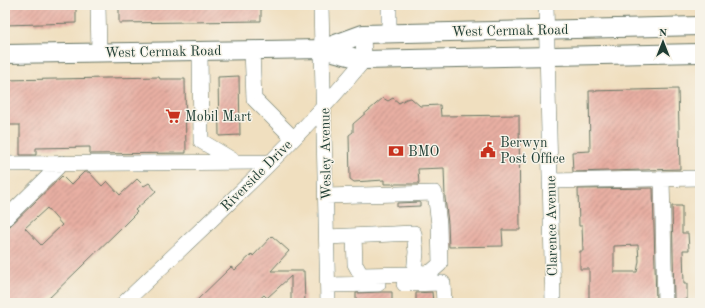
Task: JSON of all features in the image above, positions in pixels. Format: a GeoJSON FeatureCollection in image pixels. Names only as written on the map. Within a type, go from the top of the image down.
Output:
{"type":"FeatureCollection","features":[{"type":"Feature","properties":{"kind":"main road","name":"West Cermak Road"},"geometry":{"type":"LineString","coordinates":[[322,49],[363,34],[700,26]]}},
{"type":"Feature","properties":{"kind":"main road","name":"West Cermak Road"},"geometry":{"type":"LineString","coordinates":[[5,54],[322,49],[364,60],[700,53]]}},
{"type":"Feature","properties":{"kind":"street"},"geometry":{"type":"LineString","coordinates":[[98,5],[99,52]]}},
{"type":"Feature","properties":{"kind":"street","name":"Wesley Avenue"},"geometry":{"type":"LineString","coordinates":[[321,5],[328,303]]}},
{"type":"Feature","properties":{"kind":"street"},"geometry":{"type":"LineString","coordinates":[[389,5],[389,34]]}},
{"type":"Feature","properties":{"kind":"street","name":"Clarence Avenue"},"geometry":{"type":"LineString","coordinates":[[546,5],[553,303]]}},
{"type":"Feature","properties":{"kind":"street"},"geometry":{"type":"LineString","coordinates":[[363,34],[364,60]]}},
{"type":"Feature","properties":{"kind":"street"},"geometry":{"type":"LineString","coordinates":[[252,50],[254,99],[293,138]]}},
{"type":"Feature","properties":{"kind":"street"},"geometry":{"type":"LineString","coordinates":[[200,51],[201,141],[236,163]]}},
{"type":"Feature","properties":{"kind":"street","name":"Riverside Drive"},"geometry":{"type":"LineString","coordinates":[[124,303],[270,162],[324,106],[364,60]]}},
{"type":"Feature","properties":{"kind":"street"},"geometry":{"type":"LineString","coordinates":[[5,164],[270,162]]}},
{"type":"Feature","properties":{"kind":"street"},"geometry":{"type":"LineString","coordinates":[[5,219],[62,163]]}},
{"type":"Feature","properties":{"kind":"street"},"geometry":{"type":"LineString","coordinates":[[550,181],[700,178]]}},
{"type":"Feature","properties":{"kind":"street"},"geometry":{"type":"LineString","coordinates":[[662,179],[665,303]]}},
{"type":"Feature","properties":{"kind":"street"},"geometry":{"type":"LineString","coordinates":[[326,196],[435,192],[439,224],[440,264],[431,272],[414,279]]}},
{"type":"Feature","properties":{"kind":"street"},"geometry":{"type":"LineString","coordinates":[[327,237],[414,233],[416,252],[414,279]]}},
{"type":"Feature","properties":{"kind":"street"},"geometry":{"type":"LineString","coordinates":[[354,236],[355,264],[361,279]]}},
{"type":"Feature","properties":{"kind":"street"},"geometry":{"type":"LineString","coordinates":[[328,285],[361,279],[414,279],[443,283],[444,303]]}},
{"type":"Feature","properties":{"kind":"building"},"geometry":{"type":"Polygon","coordinates":[[[5,5],[76,5],[76,23],[5,25],[5,5]]]}},
{"type":"Feature","properties":{"kind":"building"},"geometry":{"type":"Polygon","coordinates":[[[119,5],[261,5],[261,21],[119,23],[119,5]]]}},
{"type":"Feature","properties":{"kind":"building"},"geometry":{"type":"Polygon","coordinates":[[[239,76],[240,135],[219,136],[218,77],[239,76]]]}},
{"type":"Feature","properties":{"kind":"building"},"geometry":{"type":"Polygon","coordinates":[[[159,77],[160,79],[185,79],[186,153],[90,154],[90,147],[36,148],[36,155],[20,155],[20,125],[5,125],[5,80],[159,77]]]}},
{"type":"Feature","properties":{"kind":"building"},"geometry":{"type":"Polygon","coordinates":[[[678,89],[680,169],[573,172],[572,152],[590,151],[589,91],[678,89]]]}},
{"type":"Feature","properties":{"kind":"building"},"geometry":{"type":"Polygon","coordinates":[[[383,98],[388,101],[393,98],[399,103],[411,98],[420,106],[440,105],[441,116],[519,115],[520,230],[502,230],[503,246],[449,247],[444,168],[418,169],[419,184],[384,184],[384,180],[354,182],[350,179],[349,135],[353,132],[353,124],[383,98]]]}},
{"type":"Feature","properties":{"kind":"building"},"geometry":{"type":"Polygon","coordinates":[[[84,172],[89,172],[102,186],[107,181],[120,195],[137,179],[144,186],[149,183],[156,191],[135,210],[137,212],[120,229],[44,303],[11,303],[5,297],[5,230],[62,176],[71,185],[84,172]],[[47,208],[25,228],[41,245],[62,225],[47,208]]]}},
{"type":"Feature","properties":{"kind":"building"},"geometry":{"type":"Polygon","coordinates":[[[653,188],[656,303],[589,303],[589,269],[580,269],[580,251],[583,251],[582,226],[579,226],[578,189],[653,188]],[[638,245],[614,246],[614,272],[637,272],[639,261],[638,245]]]}},
{"type":"Feature","properties":{"kind":"building"},"geometry":{"type":"Polygon","coordinates":[[[420,202],[420,206],[397,207],[397,203],[420,202]]]}},
{"type":"Feature","properties":{"kind":"building"},"geometry":{"type":"Polygon","coordinates":[[[672,206],[682,206],[682,233],[688,233],[689,250],[683,250],[684,284],[687,284],[687,300],[674,300],[672,206]]]}},
{"type":"Feature","properties":{"kind":"building"},"geometry":{"type":"Polygon","coordinates":[[[272,236],[289,251],[271,271],[304,271],[305,303],[291,303],[291,276],[267,298],[264,295],[255,303],[194,303],[231,267],[235,270],[252,254],[253,256],[272,236]]]}},
{"type":"Feature","properties":{"kind":"building"},"geometry":{"type":"Polygon","coordinates":[[[392,292],[392,303],[356,303],[356,293],[392,292]]]}},
{"type":"Feature","properties":{"kind":"building"},"geometry":{"type":"Polygon","coordinates":[[[432,292],[433,303],[416,303],[416,293],[432,292]]]}},
{"type":"Feature","properties":{"kind":"place","name":"Mobil Mart"},"geometry":{"type":"Point","coordinates":[173,116]}},
{"type":"Feature","properties":{"kind":"place","name":"Berwyn Post Office"},"geometry":{"type":"Point","coordinates":[488,150]}},
{"type":"Feature","properties":{"kind":"place","name":"BMO"},"geometry":{"type":"Point","coordinates":[396,151]}}]}
